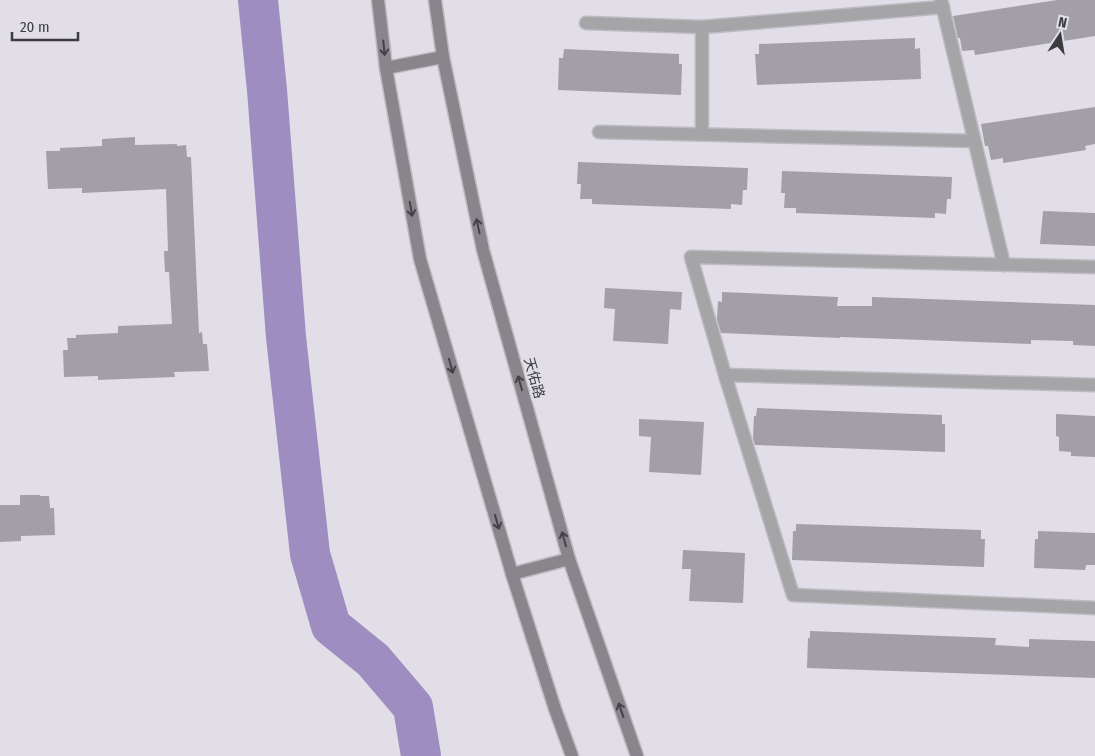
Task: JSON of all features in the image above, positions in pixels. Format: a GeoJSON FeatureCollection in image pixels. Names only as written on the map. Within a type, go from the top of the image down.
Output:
{"type":"FeatureCollection","features":[{"type":"Feature","properties":{"kind":"main road"},"geometry":{"type":"LineString","coordinates":[[378,0],[386,68],[420,259],[512,574],[572,756]]}},
{"type":"Feature","properties":{"kind":"main road","name":"天佑路"},"geometry":{"type":"LineString","coordinates":[[435,0],[442,57],[483,250],[569,559],[637,756]]}},
{"type":"Feature","properties":{"kind":"main road"},"geometry":{"type":"LineString","coordinates":[[386,68],[442,57]]}},
{"type":"Feature","properties":{"kind":"main road"},"geometry":{"type":"LineString","coordinates":[[512,574],[569,559]]}},
{"type":"Feature","properties":{"kind":"lane"},"geometry":{"type":"LineString","coordinates":[[586,23],[702,26],[942,4],[1004,265]]}},
{"type":"Feature","properties":{"kind":"lane"},"geometry":{"type":"LineString","coordinates":[[702,26],[702,134]]}},
{"type":"Feature","properties":{"kind":"lane"},"geometry":{"type":"LineString","coordinates":[[599,132],[974,142]]}},
{"type":"Feature","properties":{"kind":"lane"},"geometry":{"type":"LineString","coordinates":[[1095,267],[690,257],[724,375],[793,594],[1095,608]]}},
{"type":"Feature","properties":{"kind":"lane"},"geometry":{"type":"LineString","coordinates":[[724,375],[1095,385]]}},
{"type":"Feature","properties":{"kind":"building"},"geometry":{"type":"Polygon","coordinates":[[[1057,0],[1095,0],[1095,36],[975,55],[974,50],[962,51],[953,16],[1057,0]]]}},
{"type":"Feature","properties":{"kind":"building"},"geometry":{"type":"Polygon","coordinates":[[[915,38],[915,49],[920,48],[921,79],[757,85],[755,54],[759,54],[759,44],[915,38]]]}},
{"type":"Feature","properties":{"kind":"building"},"geometry":{"type":"Polygon","coordinates":[[[564,49],[679,54],[679,64],[682,64],[681,95],[558,90],[559,58],[563,58],[564,49]]]}},
{"type":"Feature","properties":{"kind":"building"},"geometry":{"type":"Polygon","coordinates":[[[1095,107],[1095,144],[1085,146],[1086,150],[1003,163],[1003,158],[991,160],[988,146],[985,146],[981,124],[1095,107]]]}},
{"type":"Feature","properties":{"kind":"building"},"geometry":{"type":"Polygon","coordinates":[[[135,137],[135,145],[186,145],[187,157],[191,157],[199,333],[202,332],[203,344],[207,344],[209,371],[174,372],[175,377],[98,380],[98,376],[64,377],[63,350],[68,350],[67,338],[76,338],[76,335],[118,333],[118,326],[172,324],[169,272],[165,272],[164,251],[168,251],[166,189],[82,193],[82,188],[48,189],[46,151],[60,151],[60,148],[102,146],[102,139],[135,137]]]}},
{"type":"Feature","properties":{"kind":"building"},"geometry":{"type":"Polygon","coordinates":[[[578,162],[748,168],[747,190],[743,190],[742,205],[731,204],[731,209],[592,204],[592,199],[580,199],[581,184],[577,184],[578,162]]]}},
{"type":"Feature","properties":{"kind":"building"},"geometry":{"type":"Polygon","coordinates":[[[782,171],[952,177],[951,199],[947,199],[946,214],[935,213],[935,218],[796,213],[796,208],[784,208],[785,193],[781,193],[782,171]]]}},
{"type":"Feature","properties":{"kind":"building"},"geometry":{"type":"Polygon","coordinates":[[[1043,211],[1095,213],[1095,246],[1040,244],[1043,211]]]}},
{"type":"Feature","properties":{"kind":"building"},"geometry":{"type":"Polygon","coordinates":[[[605,288],[682,292],[681,310],[670,309],[668,344],[613,341],[615,309],[604,308],[605,288]]]}},
{"type":"Feature","properties":{"kind":"building"},"geometry":{"type":"Polygon","coordinates":[[[722,292],[838,297],[837,306],[872,306],[872,297],[1095,305],[1095,346],[1073,345],[1073,341],[1031,340],[1031,344],[721,333],[717,319],[718,301],[722,302],[722,292]]]}},
{"type":"Feature","properties":{"kind":"building"},"geometry":{"type":"Polygon","coordinates":[[[757,408],[942,415],[942,424],[945,424],[945,452],[755,445],[753,438],[754,416],[756,416],[757,408]]]}},
{"type":"Feature","properties":{"kind":"building"},"geometry":{"type":"Polygon","coordinates":[[[1056,414],[1095,416],[1095,457],[1071,456],[1071,452],[1059,451],[1059,437],[1056,436],[1056,414]]]}},
{"type":"Feature","properties":{"kind":"building"},"geometry":{"type":"Polygon","coordinates":[[[639,419],[704,422],[701,475],[649,472],[651,437],[639,436],[639,419]]]}},
{"type":"Feature","properties":{"kind":"building"},"geometry":{"type":"Polygon","coordinates":[[[20,495],[49,496],[50,508],[54,508],[55,535],[21,536],[21,541],[0,542],[0,505],[20,505],[20,495]]]}},
{"type":"Feature","properties":{"kind":"building"},"geometry":{"type":"Polygon","coordinates":[[[796,524],[981,530],[981,539],[985,539],[984,567],[792,560],[793,531],[796,531],[796,524]]]}},
{"type":"Feature","properties":{"kind":"building"},"geometry":{"type":"Polygon","coordinates":[[[1038,531],[1095,533],[1095,565],[1086,565],[1085,570],[1034,568],[1035,539],[1038,539],[1038,531]]]}},
{"type":"Feature","properties":{"kind":"building"},"geometry":{"type":"Polygon","coordinates":[[[683,550],[745,553],[743,603],[689,601],[691,569],[682,569],[683,550]]]}},
{"type":"Feature","properties":{"kind":"building"},"geometry":{"type":"Polygon","coordinates":[[[810,631],[996,638],[995,645],[1029,647],[1029,639],[1095,641],[1095,678],[807,668],[810,631]]]}},
{"type":"Feature","properties":{"kind":"waterway"},"geometry":{"type":"LineString","coordinates":[[258,0],[267,90],[286,337],[310,554],[331,626],[373,660],[413,707],[421,756]]}}]}
